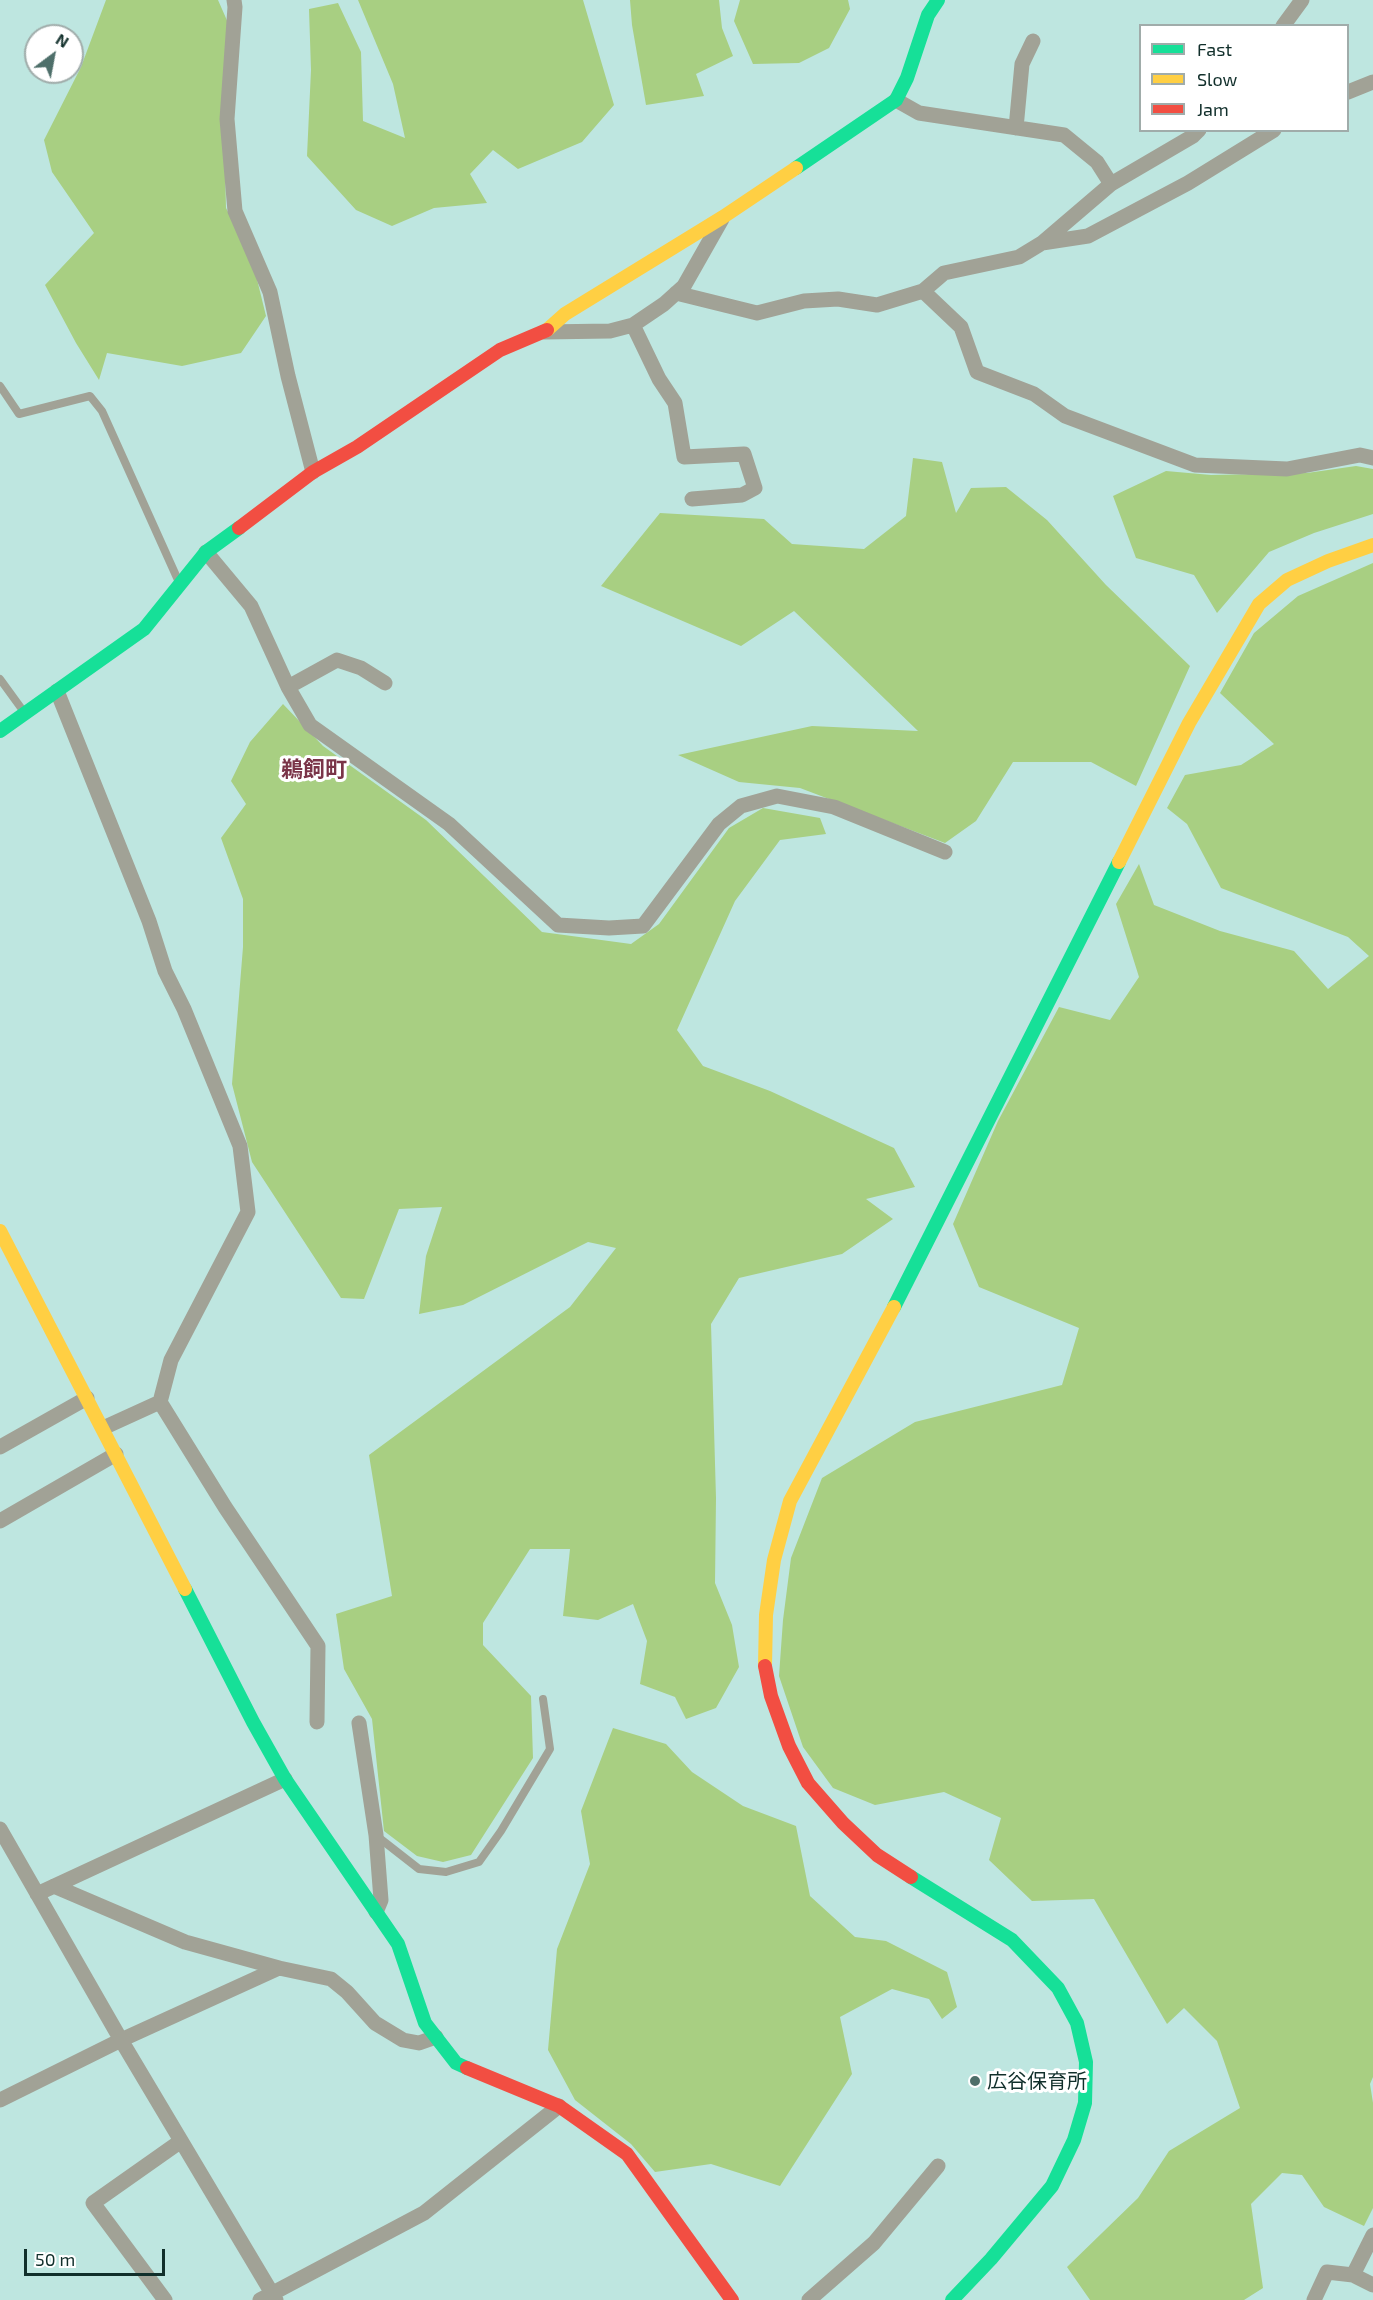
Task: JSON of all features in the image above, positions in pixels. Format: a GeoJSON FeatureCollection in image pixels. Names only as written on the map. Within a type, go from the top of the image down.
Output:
{"type":"FeatureCollection","features":[{"type":"Feature","properties":{"kind":"street"},"geometry":{"type":"LineString","coordinates":[[234,0],[226,119],[235,211],[270,292],[288,376],[313,472]]}},
{"type":"Feature","properties":{"kind":"street"},"geometry":{"type":"LineString","coordinates":[[0,730],[144,629],[206,552],[313,472],[357,447],[500,350],[544,332],[565,314],[723,217],[896,100],[907,78],[928,15],[938,0]]}},
{"type":"Feature","properties":{"kind":"street"},"geometry":{"type":"LineString","coordinates":[[1284,24],[1302,0]]}},
{"type":"Feature","properties":{"kind":"street"},"geometry":{"type":"LineString","coordinates":[[1016,128],[1022,64],[1033,41]]}},
{"type":"Feature","properties":{"kind":"street"},"geometry":{"type":"LineString","coordinates":[[1349,91],[1373,82]]}},
{"type":"Feature","properties":{"kind":"street"},"geometry":{"type":"LineString","coordinates":[[896,100],[919,113],[1064,135],[1098,162],[1111,184]]}},
{"type":"Feature","properties":{"kind":"street"},"geometry":{"type":"LineString","coordinates":[[676,293],[757,313],[804,301],[838,299],[877,305],[923,291],[944,273],[1018,256],[1042,243],[1111,184],[1197,132]]}},
{"type":"Feature","properties":{"kind":"street"},"geometry":{"type":"LineString","coordinates":[[1042,243],[1088,236],[1188,183],[1271,132]]}},
{"type":"Feature","properties":{"kind":"street"},"geometry":{"type":"LineString","coordinates":[[544,332],[610,331],[633,325],[664,304],[684,286],[723,217]]}},
{"type":"Feature","properties":{"kind":"street"},"geometry":{"type":"LineString","coordinates":[[923,291],[961,327],[978,372],[1034,394],[1065,416],[1195,465],[1287,469],[1360,455],[1373,458]]}},
{"type":"Feature","properties":{"kind":"street"},"geometry":{"type":"LineString","coordinates":[[633,325],[659,379],[675,403],[684,457],[744,454],[755,488],[742,495],[692,499]]}},
{"type":"Feature","properties":{"kind":"street"},"geometry":{"type":"LineString","coordinates":[[952,2300],[991,2259],[1052,2186],[1069,2149],[1085,2103],[1086,2062],[1080,2033],[1059,1988],[1012,1940],[877,1855],[843,1823],[808,1783],[789,1746],[771,1696],[765,1666],[766,1615],[774,1560],[790,1501],[882,1334],[1189,723],[1259,604],[1287,580],[1328,561],[1373,545]]}},
{"type":"Feature","properties":{"kind":"street"},"geometry":{"type":"LineString","coordinates":[[206,552],[250,606],[288,687],[310,725],[450,824],[558,925],[609,928],[643,926],[719,824],[741,806],[777,796],[834,807],[945,852]]}},
{"type":"Feature","properties":{"kind":"street"},"geometry":{"type":"LineString","coordinates":[[288,687],[337,660],[361,668],[386,683]]}},
{"type":"Feature","properties":{"kind":"street"},"geometry":{"type":"LineString","coordinates":[[57,691],[149,921],[165,971],[240,1146],[248,1212],[171,1360],[160,1402],[225,1507],[318,1646],[317,1722]]}},
{"type":"Feature","properties":{"kind":"street"},"geometry":{"type":"LineString","coordinates":[[0,1231],[248,1712],[285,1779],[398,1944],[425,2023],[456,2063],[559,2106],[627,2154],[732,2300]]}},
{"type":"Feature","properties":{"kind":"street"},"geometry":{"type":"LineString","coordinates":[[0,1447],[87,1398]]}},
{"type":"Feature","properties":{"kind":"street"},"geometry":{"type":"LineString","coordinates":[[102,1428],[160,1402]]}},
{"type":"Feature","properties":{"kind":"street"},"geometry":{"type":"LineString","coordinates":[[0,1521],[116,1454]]}},
{"type":"Feature","properties":{"kind":"street"},"geometry":{"type":"LineString","coordinates":[[359,1723],[376,1835],[381,1900],[376,1912]]}},
{"type":"Feature","properties":{"kind":"street"},"geometry":{"type":"LineString","coordinates":[[37,1894],[285,1779]]}},
{"type":"Feature","properties":{"kind":"street"},"geometry":{"type":"LineString","coordinates":[[0,1829],[182,2141],[270,2298],[424,2213],[559,2106]]}},
{"type":"Feature","properties":{"kind":"street"},"geometry":{"type":"LineString","coordinates":[[54,1886],[185,1942],[279,1968],[331,1979],[347,1992],[375,2023],[403,2040],[419,2043],[436,2037]]}},
{"type":"Feature","properties":{"kind":"street"},"geometry":{"type":"LineString","coordinates":[[0,2100],[121,2040],[279,1968]]}},
{"type":"Feature","properties":{"kind":"street"},"geometry":{"type":"LineString","coordinates":[[165,2300],[93,2203],[182,2141]]}},
{"type":"Feature","properties":{"kind":"street"},"geometry":{"type":"LineString","coordinates":[[809,2300],[874,2243],[938,2166]]}},
{"type":"Feature","properties":{"kind":"street"},"geometry":{"type":"LineString","coordinates":[[1353,2275],[1373,2235]]}},
{"type":"Feature","properties":{"kind":"street"},"geometry":{"type":"LineString","coordinates":[[1314,2300],[1327,2272],[1353,2275],[1373,2285]]}},
{"type":"Feature","properties":{"kind":"lane"},"geometry":{"type":"LineString","coordinates":[[0,386],[19,414],[90,396],[102,411],[180,584]]}},
{"type":"Feature","properties":{"kind":"lane"},"geometry":{"type":"LineString","coordinates":[[0,679],[25,713]]}},
{"type":"Feature","properties":{"kind":"lane"},"geometry":{"type":"LineString","coordinates":[[376,1835],[419,1869],[446,1872],[479,1862],[501,1832],[550,1749],[543,1699]]}},
{"type":"Feature","properties":{"kind":"green space"},"geometry":{"type":"Polygon","coordinates":[[[106,0],[218,0],[229,25],[226,208],[252,259],[266,316],[241,353],[182,366],[107,353],[99,380],[45,285],[94,233],[52,172],[44,140],[72,84],[84,84],[84,59],[106,0]]]}},
{"type":"Feature","properties":{"kind":"green space"},"geometry":{"type":"Polygon","coordinates":[[[358,0],[583,0],[614,105],[582,142],[518,169],[493,150],[470,174],[487,203],[434,208],[392,226],[356,210],[307,156],[311,70],[309,9],[338,3],[361,52],[363,121],[405,138],[393,84],[358,0]]]}},
{"type":"Feature","properties":{"kind":"green space"},"geometry":{"type":"Polygon","coordinates":[[[630,0],[719,0],[722,28],[733,56],[696,74],[704,96],[646,105],[630,0]]]}},
{"type":"Feature","properties":{"kind":"green space"},"geometry":{"type":"Polygon","coordinates":[[[740,0],[848,0],[850,9],[829,48],[799,63],[753,64],[734,21],[740,0]]]}},
{"type":"Feature","properties":{"kind":"green space"},"geometry":{"type":"Polygon","coordinates":[[[913,458],[942,462],[956,513],[971,488],[1006,487],[1047,520],[1106,585],[1190,666],[1136,786],[1091,762],[1013,762],[976,821],[945,843],[800,788],[739,782],[678,755],[812,726],[918,731],[794,611],[741,646],[601,586],[660,513],[764,519],[792,544],[864,549],[906,516],[913,458]]]}},
{"type":"Feature","properties":{"kind":"green space"},"geometry":{"type":"Polygon","coordinates":[[[1356,466],[1373,469],[1373,514],[1314,533],[1269,552],[1217,613],[1194,575],[1136,558],[1113,496],[1166,471],[1211,475],[1307,473],[1356,466]]]}},
{"type":"Feature","properties":{"kind":"green space"},"geometry":{"type":"Polygon","coordinates":[[[1373,563],[1373,2077],[1370,2084],[1373,2103],[1373,2208],[1364,2226],[1324,2207],[1302,2175],[1282,2173],[1251,2204],[1263,2288],[1244,2300],[1090,2300],[1067,2267],[1138,2198],[1169,2151],[1240,2108],[1217,2041],[1184,2008],[1167,2024],[1094,1899],[1032,1901],[989,1860],[1001,1818],[944,1792],[875,1805],[833,1788],[803,1747],[779,1676],[791,1558],[822,1478],[915,1422],[1062,1385],[1079,1328],[979,1287],[953,1224],[998,1121],[1059,1007],[1110,1020],[1139,977],[1116,904],[1139,864],[1154,905],[1220,931],[1294,951],[1328,989],[1369,956],[1348,937],[1221,888],[1187,824],[1167,808],[1185,775],[1241,765],[1274,744],[1220,693],[1254,633],[1298,596],[1373,563]]]}},
{"type":"Feature","properties":{"kind":"green space"},"geometry":{"type":"Polygon","coordinates":[[[283,704],[323,746],[426,820],[542,932],[631,944],[659,924],[729,828],[763,808],[820,818],[826,834],[780,840],[735,901],[677,1030],[703,1066],[770,1091],[894,1148],[915,1187],[866,1199],[893,1219],[842,1254],[739,1278],[711,1324],[716,1498],[715,1583],[732,1625],[739,1667],[716,1708],[686,1719],[675,1697],[640,1684],[647,1641],[633,1604],[598,1620],[563,1616],[570,1549],[530,1549],[483,1623],[483,1645],[531,1696],[533,1758],[471,1855],[443,1862],[417,1856],[384,1831],[372,1719],[344,1669],[336,1614],[392,1596],[369,1455],[570,1307],[616,1248],[588,1242],[463,1305],[419,1314],[426,1256],[442,1207],[399,1209],[364,1299],[341,1298],[252,1162],[232,1084],[243,947],[243,899],[221,838],[246,804],[231,781],[250,742],[283,704]]]}},
{"type":"Feature","properties":{"kind":"green space"},"geometry":{"type":"Polygon","coordinates":[[[613,1728],[666,1744],[692,1772],[743,1806],[796,1826],[810,1896],[855,1937],[886,1941],[947,1972],[957,2007],[942,2019],[929,1999],[892,1989],[840,2017],[852,2074],[780,2186],[711,2164],[655,2172],[631,2144],[575,2100],[548,2050],[557,1949],[590,1864],[581,1811],[613,1728]]]}},
{"type":"Feature","properties":{"kind":"traffic: fast"},"geometry":{"type":"LineString","coordinates":[[796,168],[896,100],[907,78],[928,15],[938,0]]}},
{"type":"Feature","properties":{"kind":"traffic: fast"},"geometry":{"type":"LineString","coordinates":[[0,731],[144,629],[206,552],[239,528]]}},
{"type":"Feature","properties":{"kind":"traffic: fast"},"geometry":{"type":"LineString","coordinates":[[894,1307],[1119,862]]}},
{"type":"Feature","properties":{"kind":"traffic: fast"},"geometry":{"type":"LineString","coordinates":[[185,1589],[285,1779],[398,1944],[425,2023],[456,2063],[467,2068]]}},
{"type":"Feature","properties":{"kind":"traffic: fast"},"geometry":{"type":"LineString","coordinates":[[911,1877],[1012,1940],[1058,1988],[1077,2023],[1086,2062],[1085,2103],[1074,2140],[1052,2186],[991,2259],[952,2300]]}},
{"type":"Feature","properties":{"kind":"traffic: slow"},"geometry":{"type":"LineString","coordinates":[[547,330],[565,314],[723,217],[796,168]]}},
{"type":"Feature","properties":{"kind":"traffic: slow"},"geometry":{"type":"LineString","coordinates":[[1119,862],[1189,723],[1259,604],[1287,580],[1328,561],[1373,545]]}},
{"type":"Feature","properties":{"kind":"traffic: slow"},"geometry":{"type":"LineString","coordinates":[[0,1231],[185,1589]]}},
{"type":"Feature","properties":{"kind":"traffic: slow"},"geometry":{"type":"LineString","coordinates":[[765,1666],[766,1615],[774,1560],[790,1501],[894,1307]]}},
{"type":"Feature","properties":{"kind":"traffic: jam"},"geometry":{"type":"LineString","coordinates":[[239,528],[313,472],[357,447],[500,350],[547,330]]}},
{"type":"Feature","properties":{"kind":"traffic: jam"},"geometry":{"type":"LineString","coordinates":[[765,1666],[771,1696],[789,1746],[808,1783],[843,1823],[877,1855],[911,1877]]}},
{"type":"Feature","properties":{"kind":"traffic: jam"},"geometry":{"type":"LineString","coordinates":[[467,2068],[559,2106],[627,2154],[732,2300]]}},
{"type":"Feature","properties":{"kind":"place","name":"広谷保育所"},"geometry":{"type":"Point","coordinates":[975,2081]}},
{"type":"Feature","properties":{"kind":"district","name":"鵜飼町"},"geometry":{"type":"Point","coordinates":[314,770]}}]}
